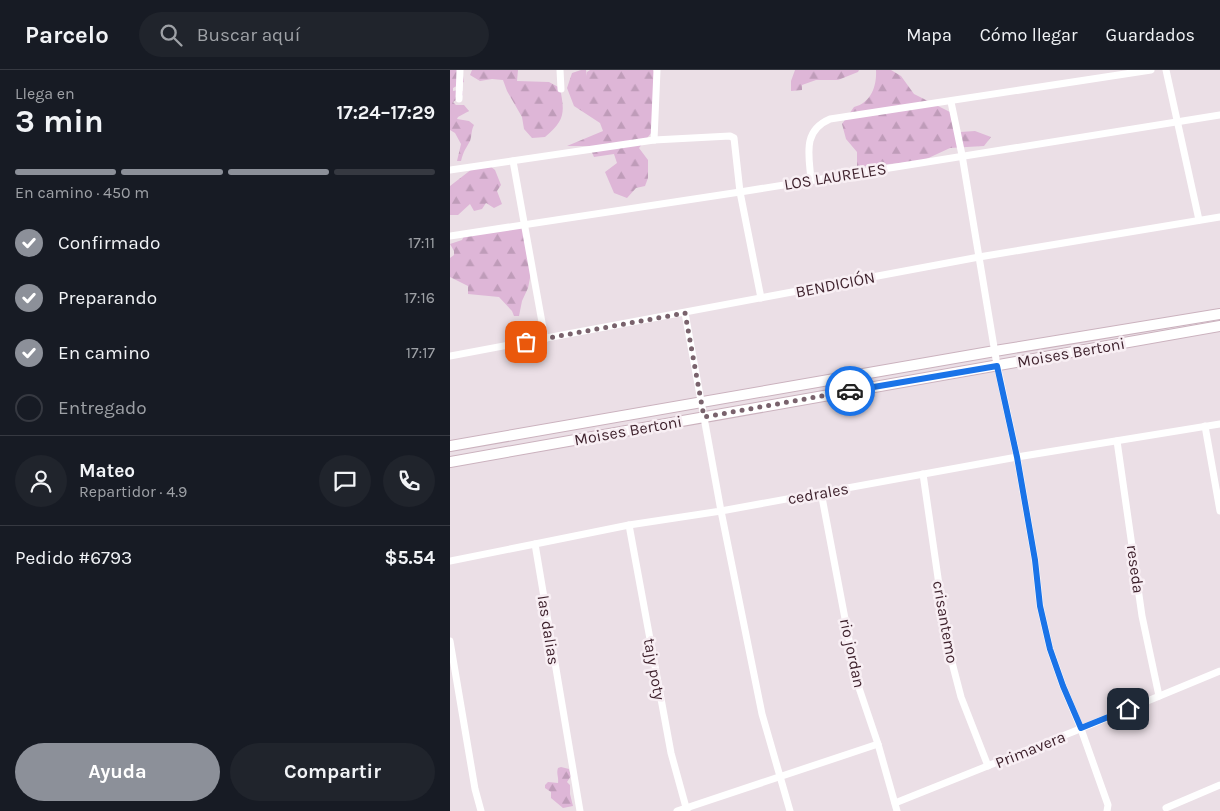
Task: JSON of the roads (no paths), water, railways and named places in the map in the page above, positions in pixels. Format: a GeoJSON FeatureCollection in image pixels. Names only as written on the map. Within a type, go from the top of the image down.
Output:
{"type":"FeatureCollection","features":[{"type":"Feature","properties":{"kind":"street"},"geometry":{"type":"LineString","coordinates":[[459,100],[460,70]]}},
{"type":"Feature","properties":{"kind":"street"},"geometry":{"type":"LineString","coordinates":[[560,70],[561,89]]}},
{"type":"Feature","properties":{"kind":"street"},"geometry":{"type":"LineString","coordinates":[[654,140],[657,70]]}},
{"type":"Feature","properties":{"kind":"street"},"geometry":{"type":"LineString","coordinates":[[811,180],[810,136],[820,124],[830,119],[1151,70]]}},
{"type":"Feature","properties":{"kind":"street"},"geometry":{"type":"LineString","coordinates":[[1166,70],[1199,220]]}},
{"type":"Feature","properties":{"kind":"street"},"geometry":{"type":"LineString","coordinates":[[951,102],[962,155],[997,366],[1017,457],[1035,560],[1040,606],[1050,649],[1081,728],[1108,805],[1107,811]]}},
{"type":"Feature","properties":{"kind":"street","name":"LOS LAURELES"},"geometry":{"type":"LineString","coordinates":[[450,236],[740,192],[1220,114]]}},
{"type":"Feature","properties":{"kind":"street"},"geometry":{"type":"LineString","coordinates":[[450,170],[654,140],[730,136],[734,138],[740,192],[761,298]]}},
{"type":"Feature","properties":{"kind":"street"},"geometry":{"type":"LineString","coordinates":[[513,162],[545,339]]}},
{"type":"Feature","properties":{"kind":"street","name":"BENDICIÓN"},"geometry":{"type":"LineString","coordinates":[[450,356],[979,257],[1220,217]]}},
{"type":"Feature","properties":{"kind":"street"},"geometry":{"type":"LineString","coordinates":[[685,313],[721,511],[762,714],[790,811]]}},
{"type":"Feature","properties":{"kind":"street","name":"Moises Bertoni"},"geometry":{"type":"LineString","coordinates":[[450,446],[995,351],[1220,314]]}},
{"type":"Feature","properties":{"kind":"street","name":"Moises Bertoni"},"geometry":{"type":"LineString","coordinates":[[450,462],[1220,326]]}},
{"type":"Feature","properties":{"kind":"street","name":"cedrales"},"geometry":{"type":"LineString","coordinates":[[629,525],[721,511],[1017,457],[1220,424]]}},
{"type":"Feature","properties":{"kind":"street"},"geometry":{"type":"LineString","coordinates":[[1205,426],[1220,511]]}},
{"type":"Feature","properties":{"kind":"street","name":"reseda"},"geometry":{"type":"LineString","coordinates":[[1117,441],[1142,616],[1159,696]]}},
{"type":"Feature","properties":{"kind":"street","name":"crisantemo"},"geometry":{"type":"LineString","coordinates":[[923,474],[948,647],[961,697],[988,766]]}},
{"type":"Feature","properties":{"kind":"street","name":"rio jordan"},"geometry":{"type":"LineString","coordinates":[[822,492],[857,682],[878,744],[897,811]]}},
{"type":"Feature","properties":{"kind":"street"},"geometry":{"type":"LineString","coordinates":[[450,561],[629,525]]}},
{"type":"Feature","properties":{"kind":"street","name":"tajy poty"},"geometry":{"type":"LineString","coordinates":[[629,525],[671,754],[687,810]]}},
{"type":"Feature","properties":{"kind":"street","name":"las dalias"},"geometry":{"type":"LineString","coordinates":[[535,544],[580,811]]}},
{"type":"Feature","properties":{"kind":"street"},"geometry":{"type":"LineString","coordinates":[[450,641],[481,811]]}},
{"type":"Feature","properties":{"kind":"street","name":"Primavera"},"geometry":{"type":"LineString","coordinates":[[894,803],[1220,671]]}},
{"type":"Feature","properties":{"kind":"street"},"geometry":{"type":"LineString","coordinates":[[677,811],[687,810],[878,744]]}},
{"type":"Feature","properties":{"kind":"street"},"geometry":{"type":"LineString","coordinates":[[1166,808],[1220,785]]}}]}
